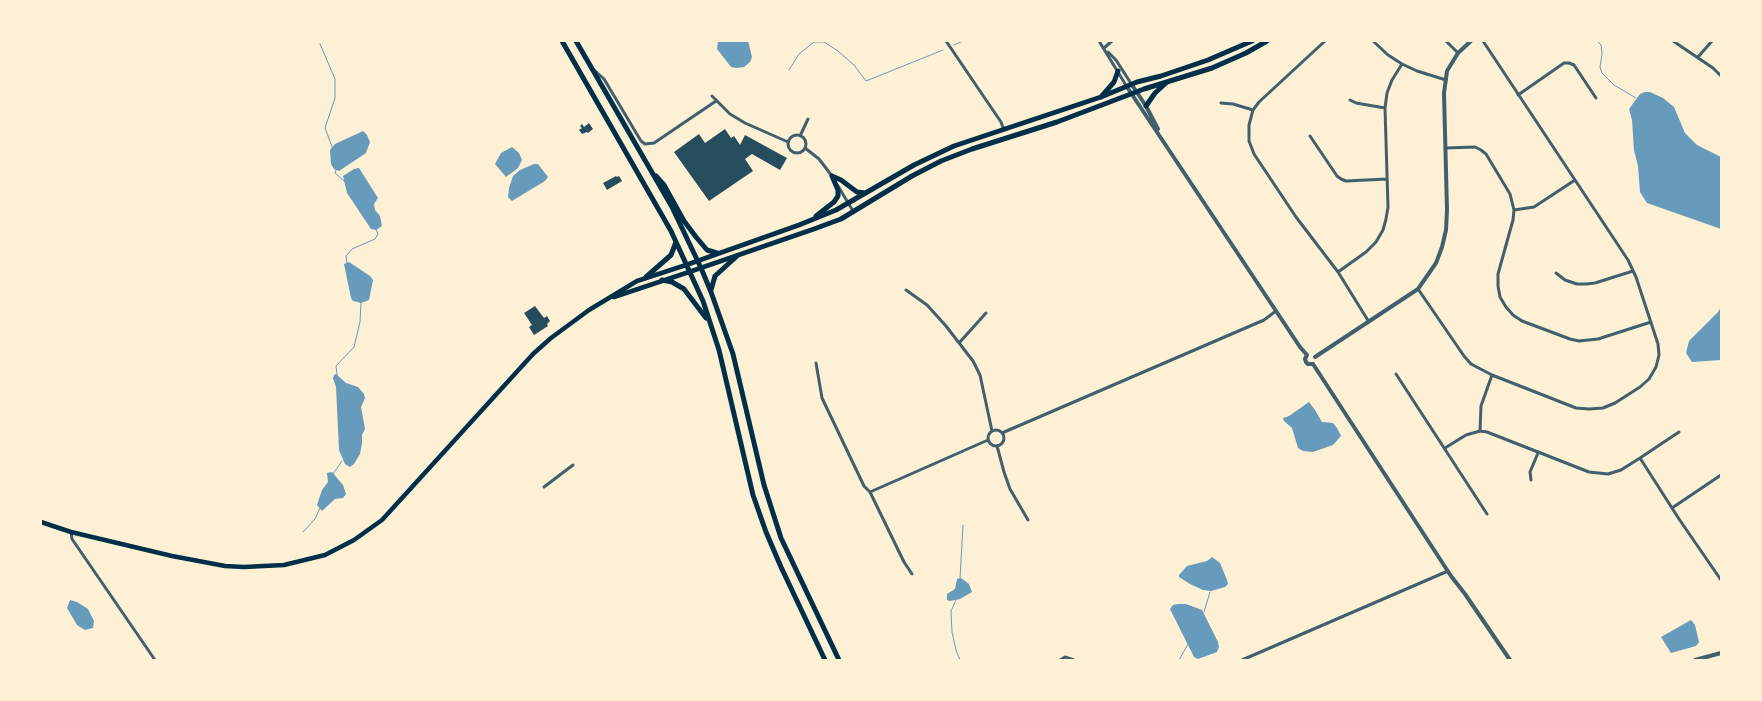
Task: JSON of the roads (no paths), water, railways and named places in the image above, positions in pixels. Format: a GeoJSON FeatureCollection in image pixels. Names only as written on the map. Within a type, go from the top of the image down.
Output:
{"type":"FeatureCollection","features":[{"type":"Feature","properties":{"kind":"main road"},"geometry":{"type":"LineString","coordinates":[[562,41],[676,242],[703,301],[721,357],[746,467],[759,511],[781,568],[825,660]]}},
{"type":"Feature","properties":{"kind":"main road"},"geometry":{"type":"LineString","coordinates":[[576,41],[653,174],[701,268],[733,354],[770,508],[781,538],[838,660]]}},
{"type":"Feature","properties":{"kind":"main road"},"geometry":{"type":"LineString","coordinates":[[646,277],[698,261],[812,220],[849,203],[954,146],[1215,57],[1252,41]]}},
{"type":"Feature","properties":{"kind":"main road"},"geometry":{"type":"LineString","coordinates":[[606,300],[814,229],[841,218],[941,161],[1057,122],[1168,81],[1219,65],[1267,41]]}},
{"type":"Feature","properties":{"kind":"main road"},"geometry":{"type":"LineString","coordinates":[[1101,97],[1115,80],[1118,71]]}},
{"type":"Feature","properties":{"kind":"main road"},"geometry":{"type":"LineString","coordinates":[[1146,106],[1155,93],[1168,81]]}},
{"type":"Feature","properties":{"kind":"main road"},"geometry":{"type":"LineString","coordinates":[[614,132],[625,126]]}},
{"type":"Feature","properties":{"kind":"main road"},"geometry":{"type":"LineString","coordinates":[[653,174],[664,185],[696,237],[708,250],[717,253]]}},
{"type":"Feature","properties":{"kind":"main road"},"geometry":{"type":"LineString","coordinates":[[832,176],[857,192],[866,194]]}},
{"type":"Feature","properties":{"kind":"main road"},"geometry":{"type":"LineString","coordinates":[[812,220],[834,202],[838,196],[838,190],[832,176]]}},
{"type":"Feature","properties":{"kind":"main road"},"geometry":{"type":"LineString","coordinates":[[41,522],[71,532],[198,562],[225,566],[264,567],[284,565],[325,555],[354,540],[382,520],[538,349],[606,300],[646,277],[671,255],[676,242]]}},
{"type":"Feature","properties":{"kind":"main road"},"geometry":{"type":"LineString","coordinates":[[711,292],[715,276],[737,256]]}},
{"type":"Feature","properties":{"kind":"main road"},"geometry":{"type":"LineString","coordinates":[[662,280],[672,282],[684,288],[710,322]]}},
{"type":"Feature","properties":{"kind":"main road"},"geometry":{"type":"LineString","coordinates":[[759,511],[770,508]]}},
{"type":"Feature","properties":{"kind":"street"},"geometry":{"type":"LineString","coordinates":[[946,41],[1001,122],[1004,130]]}},
{"type":"Feature","properties":{"kind":"street"},"geometry":{"type":"LineString","coordinates":[[1099,41],[1135,93],[1162,138],[1276,311],[1307,355],[1315,357]]}},
{"type":"Feature","properties":{"kind":"street"},"geometry":{"type":"LineString","coordinates":[[1104,48],[1112,41]]}},
{"type":"Feature","properties":{"kind":"street"},"geometry":{"type":"LineString","coordinates":[[1325,41],[1259,102],[1253,110],[1249,141],[1254,154],[1296,217],[1338,272],[1370,322]]}},
{"type":"Feature","properties":{"kind":"street"},"geometry":{"type":"LineString","coordinates":[[1374,41],[1388,55],[1402,64],[1446,80]]}},
{"type":"Feature","properties":{"kind":"street"},"geometry":{"type":"LineString","coordinates":[[1446,41],[1458,53]]}},
{"type":"Feature","properties":{"kind":"street"},"geometry":{"type":"LineString","coordinates":[[1471,41],[1458,53],[1447,72],[1444,93],[1448,210],[1446,230],[1436,262],[1418,288],[1370,322],[1315,357],[1313,364],[1448,570],[1510,660]]}},
{"type":"Feature","properties":{"kind":"street"},"geometry":{"type":"LineString","coordinates":[[1418,288],[1471,364],[1492,376],[1576,408],[1589,410],[1603,408],[1615,403],[1640,387],[1649,379],[1656,367],[1659,355],[1658,344],[1628,260],[1483,41]]}},
{"type":"Feature","properties":{"kind":"street"},"geometry":{"type":"LineString","coordinates":[[1673,41],[1698,57],[1721,76]]}},
{"type":"Feature","properties":{"kind":"street"},"geometry":{"type":"LineString","coordinates":[[1698,57],[1712,41]]}},
{"type":"Feature","properties":{"kind":"street"},"geometry":{"type":"LineString","coordinates":[[1104,48],[1116,60],[1130,86]]}},
{"type":"Feature","properties":{"kind":"street"},"geometry":{"type":"LineString","coordinates":[[1518,95],[1564,63],[1570,63],[1574,65],[1596,98]]}},
{"type":"Feature","properties":{"kind":"street"},"geometry":{"type":"LineString","coordinates":[[1338,272],[1366,252],[1376,242],[1383,230],[1388,206],[1385,108],[1387,93],[1392,80],[1402,64]]}},
{"type":"Feature","properties":{"kind":"street"},"geometry":{"type":"LineString","coordinates":[[590,66],[604,79],[641,141],[645,144],[654,143],[716,102]]}},
{"type":"Feature","properties":{"kind":"street"},"geometry":{"type":"LineString","coordinates":[[1135,93],[1146,106],[1162,138]]}},
{"type":"Feature","properties":{"kind":"street"},"geometry":{"type":"LineString","coordinates":[[712,96],[730,114],[745,123],[788,142]]}},
{"type":"Feature","properties":{"kind":"street"},"geometry":{"type":"LineString","coordinates":[[1350,100],[1356,104],[1385,108]]}},
{"type":"Feature","properties":{"kind":"street"},"geometry":{"type":"LineString","coordinates":[[1221,103],[1233,104],[1253,110]]}},
{"type":"Feature","properties":{"kind":"street"},"geometry":{"type":"LineString","coordinates":[[800,136],[808,118]]}},
{"type":"Feature","properties":{"kind":"street"},"geometry":{"type":"LineString","coordinates":[[800,136],[804,139],[805,148],[819,159],[832,176],[853,211]]}},
{"type":"Feature","properties":{"kind":"street"},"geometry":{"type":"LineString","coordinates":[[800,136],[791,137],[788,142],[790,150],[795,153],[801,152],[805,148]]}},
{"type":"Feature","properties":{"kind":"street"},"geometry":{"type":"LineString","coordinates":[[1310,136],[1341,179],[1346,181],[1387,179]]}},
{"type":"Feature","properties":{"kind":"street"},"geometry":{"type":"LineString","coordinates":[[1446,148],[1475,147],[1486,154],[1510,194],[1514,210],[1513,220],[1498,274],[1498,286],[1500,297],[1514,315],[1522,321],[1579,341],[1598,340],[1651,322]]}},
{"type":"Feature","properties":{"kind":"street"},"geometry":{"type":"LineString","coordinates":[[1514,210],[1534,207],[1575,180]]}},
{"type":"Feature","properties":{"kind":"street"},"geometry":{"type":"LineString","coordinates":[[1556,273],[1565,280],[1577,284],[1586,284],[1595,283],[1633,270]]}},
{"type":"Feature","properties":{"kind":"street"},"geometry":{"type":"LineString","coordinates":[[906,290],[927,305],[973,361],[980,375],[992,431]]}},
{"type":"Feature","properties":{"kind":"street"},"geometry":{"type":"LineString","coordinates":[[1002,433],[1264,320],[1276,311]]}},
{"type":"Feature","properties":{"kind":"street"},"geometry":{"type":"LineString","coordinates":[[959,343],[986,313]]}},
{"type":"Feature","properties":{"kind":"street"},"geometry":{"type":"LineString","coordinates":[[1307,355],[1306,362],[1313,364]]}},
{"type":"Feature","properties":{"kind":"street"},"geometry":{"type":"LineString","coordinates":[[816,363],[822,398],[864,486],[870,492],[904,562],[912,574]]}},
{"type":"Feature","properties":{"kind":"street"},"geometry":{"type":"LineString","coordinates":[[1396,374],[1487,514]]}},
{"type":"Feature","properties":{"kind":"street"},"geometry":{"type":"LineString","coordinates":[[1480,431],[1481,406],[1492,376]]}},
{"type":"Feature","properties":{"kind":"street"},"geometry":{"type":"LineString","coordinates":[[988,440],[988,436],[992,431],[998,430],[1002,433]]}},
{"type":"Feature","properties":{"kind":"street"},"geometry":{"type":"LineString","coordinates":[[1445,448],[1466,435],[1480,431],[1487,432],[1589,472],[1608,474],[1621,470],[1679,432]]}},
{"type":"Feature","properties":{"kind":"street"},"geometry":{"type":"LineString","coordinates":[[997,446],[1003,442],[1002,433]]}},
{"type":"Feature","properties":{"kind":"street"},"geometry":{"type":"LineString","coordinates":[[988,440],[997,446]]}},
{"type":"Feature","properties":{"kind":"street"},"geometry":{"type":"LineString","coordinates":[[870,492],[988,440]]}},
{"type":"Feature","properties":{"kind":"street"},"geometry":{"type":"LineString","coordinates":[[997,446],[1010,489],[1028,520]]}},
{"type":"Feature","properties":{"kind":"street"},"geometry":{"type":"LineString","coordinates":[[1531,480],[1530,472],[1538,453]]}},
{"type":"Feature","properties":{"kind":"street"},"geometry":{"type":"LineString","coordinates":[[1640,458],[1721,580]]}},
{"type":"Feature","properties":{"kind":"street"},"geometry":{"type":"LineString","coordinates":[[544,487],[573,466]]}},
{"type":"Feature","properties":{"kind":"street"},"geometry":{"type":"LineString","coordinates":[[1672,508],[1721,475]]}},
{"type":"Feature","properties":{"kind":"street"},"geometry":{"type":"LineString","coordinates":[[71,532],[72,539],[155,660]]}},
{"type":"Feature","properties":{"kind":"street"},"geometry":{"type":"LineString","coordinates":[[1242,660],[1448,570]]}},
{"type":"Feature","properties":{"kind":"street"},"geometry":{"type":"LineString","coordinates":[[1695,660],[1721,654]]}},
{"type":"Feature","properties":{"kind":"street"},"geometry":{"type":"LineString","coordinates":[[1060,660],[1065,658],[1074,660]]}},
{"type":"Feature","properties":{"kind":"water"},"geometry":{"type":"Polygon","coordinates":[[[718,41],[748,41],[752,57],[750,62],[744,67],[731,67],[717,49],[718,41]]]}},
{"type":"Feature","properties":{"kind":"water"},"geometry":{"type":"Polygon","coordinates":[[[1650,92],[1663,98],[1674,107],[1685,133],[1697,145],[1721,157],[1721,229],[1647,203],[1640,192],[1632,120],[1629,109],[1640,94],[1650,92]]]}},
{"type":"Feature","properties":{"kind":"water"},"geometry":{"type":"Polygon","coordinates":[[[363,131],[370,142],[366,153],[339,171],[334,169],[331,164],[330,150],[335,144],[363,131]]]}},
{"type":"Feature","properties":{"kind":"water"},"geometry":{"type":"Polygon","coordinates":[[[512,147],[519,153],[522,160],[518,168],[506,177],[495,164],[501,153],[512,147]]]}},
{"type":"Feature","properties":{"kind":"water"},"geometry":{"type":"Polygon","coordinates":[[[538,164],[548,177],[545,181],[512,201],[508,197],[513,176],[520,170],[538,164]]]}},
{"type":"Feature","properties":{"kind":"water"},"geometry":{"type":"Polygon","coordinates":[[[359,168],[378,198],[374,204],[375,210],[380,216],[382,226],[376,230],[371,229],[347,193],[343,176],[359,168]]]}},
{"type":"Feature","properties":{"kind":"water"},"geometry":{"type":"Polygon","coordinates":[[[349,262],[373,280],[369,300],[361,303],[353,301],[351,298],[344,264],[349,262]]]}},
{"type":"Feature","properties":{"kind":"water"},"geometry":{"type":"Polygon","coordinates":[[[1721,307],[1721,360],[1692,362],[1686,353],[1689,341],[1721,307]]]}},
{"type":"Feature","properties":{"kind":"water"},"geometry":{"type":"Polygon","coordinates":[[[336,374],[346,383],[358,387],[365,398],[361,407],[365,429],[362,435],[360,454],[350,467],[345,464],[339,450],[336,387],[333,378],[336,374]]]}},
{"type":"Feature","properties":{"kind":"water"},"geometry":{"type":"Polygon","coordinates":[[[1309,402],[1322,422],[1333,423],[1341,436],[1333,445],[1313,452],[1303,451],[1298,448],[1292,428],[1283,418],[1309,402]]]}},
{"type":"Feature","properties":{"kind":"water"},"geometry":{"type":"Polygon","coordinates":[[[332,472],[343,485],[346,494],[343,498],[335,499],[322,511],[317,505],[322,490],[328,482],[327,473],[332,472]]]}},
{"type":"Feature","properties":{"kind":"water"},"geometry":{"type":"Polygon","coordinates":[[[1212,557],[1220,563],[1228,584],[1225,587],[1211,591],[1203,590],[1179,577],[1187,566],[1207,561],[1212,557]]]}},
{"type":"Feature","properties":{"kind":"water"},"geometry":{"type":"Polygon","coordinates":[[[961,578],[969,584],[972,592],[960,599],[947,600],[947,594],[955,589],[957,579],[961,578]]]}},
{"type":"Feature","properties":{"kind":"water"},"geometry":{"type":"Polygon","coordinates":[[[70,600],[88,609],[94,621],[93,628],[85,630],[77,625],[67,608],[70,600]]]}},
{"type":"Feature","properties":{"kind":"water"},"geometry":{"type":"Polygon","coordinates":[[[1186,604],[1202,610],[1218,642],[1217,652],[1198,659],[1194,657],[1170,609],[1173,605],[1186,604]]]}},
{"type":"Feature","properties":{"kind":"water"},"geometry":{"type":"Polygon","coordinates":[[[1691,620],[1695,625],[1699,642],[1696,646],[1671,653],[1661,637],[1691,620]]]}},
{"type":"Feature","properties":{"kind":"waterway"},"geometry":{"type":"LineString","coordinates":[[954,45],[963,41]]}},
{"type":"Feature","properties":{"kind":"waterway"},"geometry":{"type":"LineString","coordinates":[[1597,41],[1601,45],[1600,67],[1602,73],[1614,85],[1636,98]]}},
{"type":"Feature","properties":{"kind":"waterway"},"geometry":{"type":"LineString","coordinates":[[789,70],[799,54],[814,42],[824,42],[838,51],[854,65],[866,81],[943,50]]}},
{"type":"Feature","properties":{"kind":"waterway"},"geometry":{"type":"LineString","coordinates":[[320,44],[335,79],[335,98],[325,128],[333,149]]}},
{"type":"Feature","properties":{"kind":"waterway"},"geometry":{"type":"LineString","coordinates":[[336,170],[335,173],[345,182]]}},
{"type":"Feature","properties":{"kind":"waterway"},"geometry":{"type":"LineString","coordinates":[[347,263],[346,256],[352,249],[375,239],[378,234],[376,229]]}},
{"type":"Feature","properties":{"kind":"waterway"},"geometry":{"type":"LineString","coordinates":[[337,375],[336,366],[354,347],[360,322],[361,302]]}},
{"type":"Feature","properties":{"kind":"waterway"},"geometry":{"type":"LineString","coordinates":[[333,474],[342,461]]}},
{"type":"Feature","properties":{"kind":"waterway"},"geometry":{"type":"LineString","coordinates":[[303,532],[315,519],[320,508]]}},
{"type":"Feature","properties":{"kind":"waterway"},"geometry":{"type":"LineString","coordinates":[[960,579],[963,525]]}},
{"type":"Feature","properties":{"kind":"waterway"},"geometry":{"type":"LineString","coordinates":[[1204,612],[1210,592]]}},
{"type":"Feature","properties":{"kind":"waterway"},"geometry":{"type":"LineString","coordinates":[[956,600],[951,611],[952,632],[960,660]]}},
{"type":"Feature","properties":{"kind":"waterway"},"geometry":{"type":"LineString","coordinates":[[1179,660],[1188,644]]}}]}
